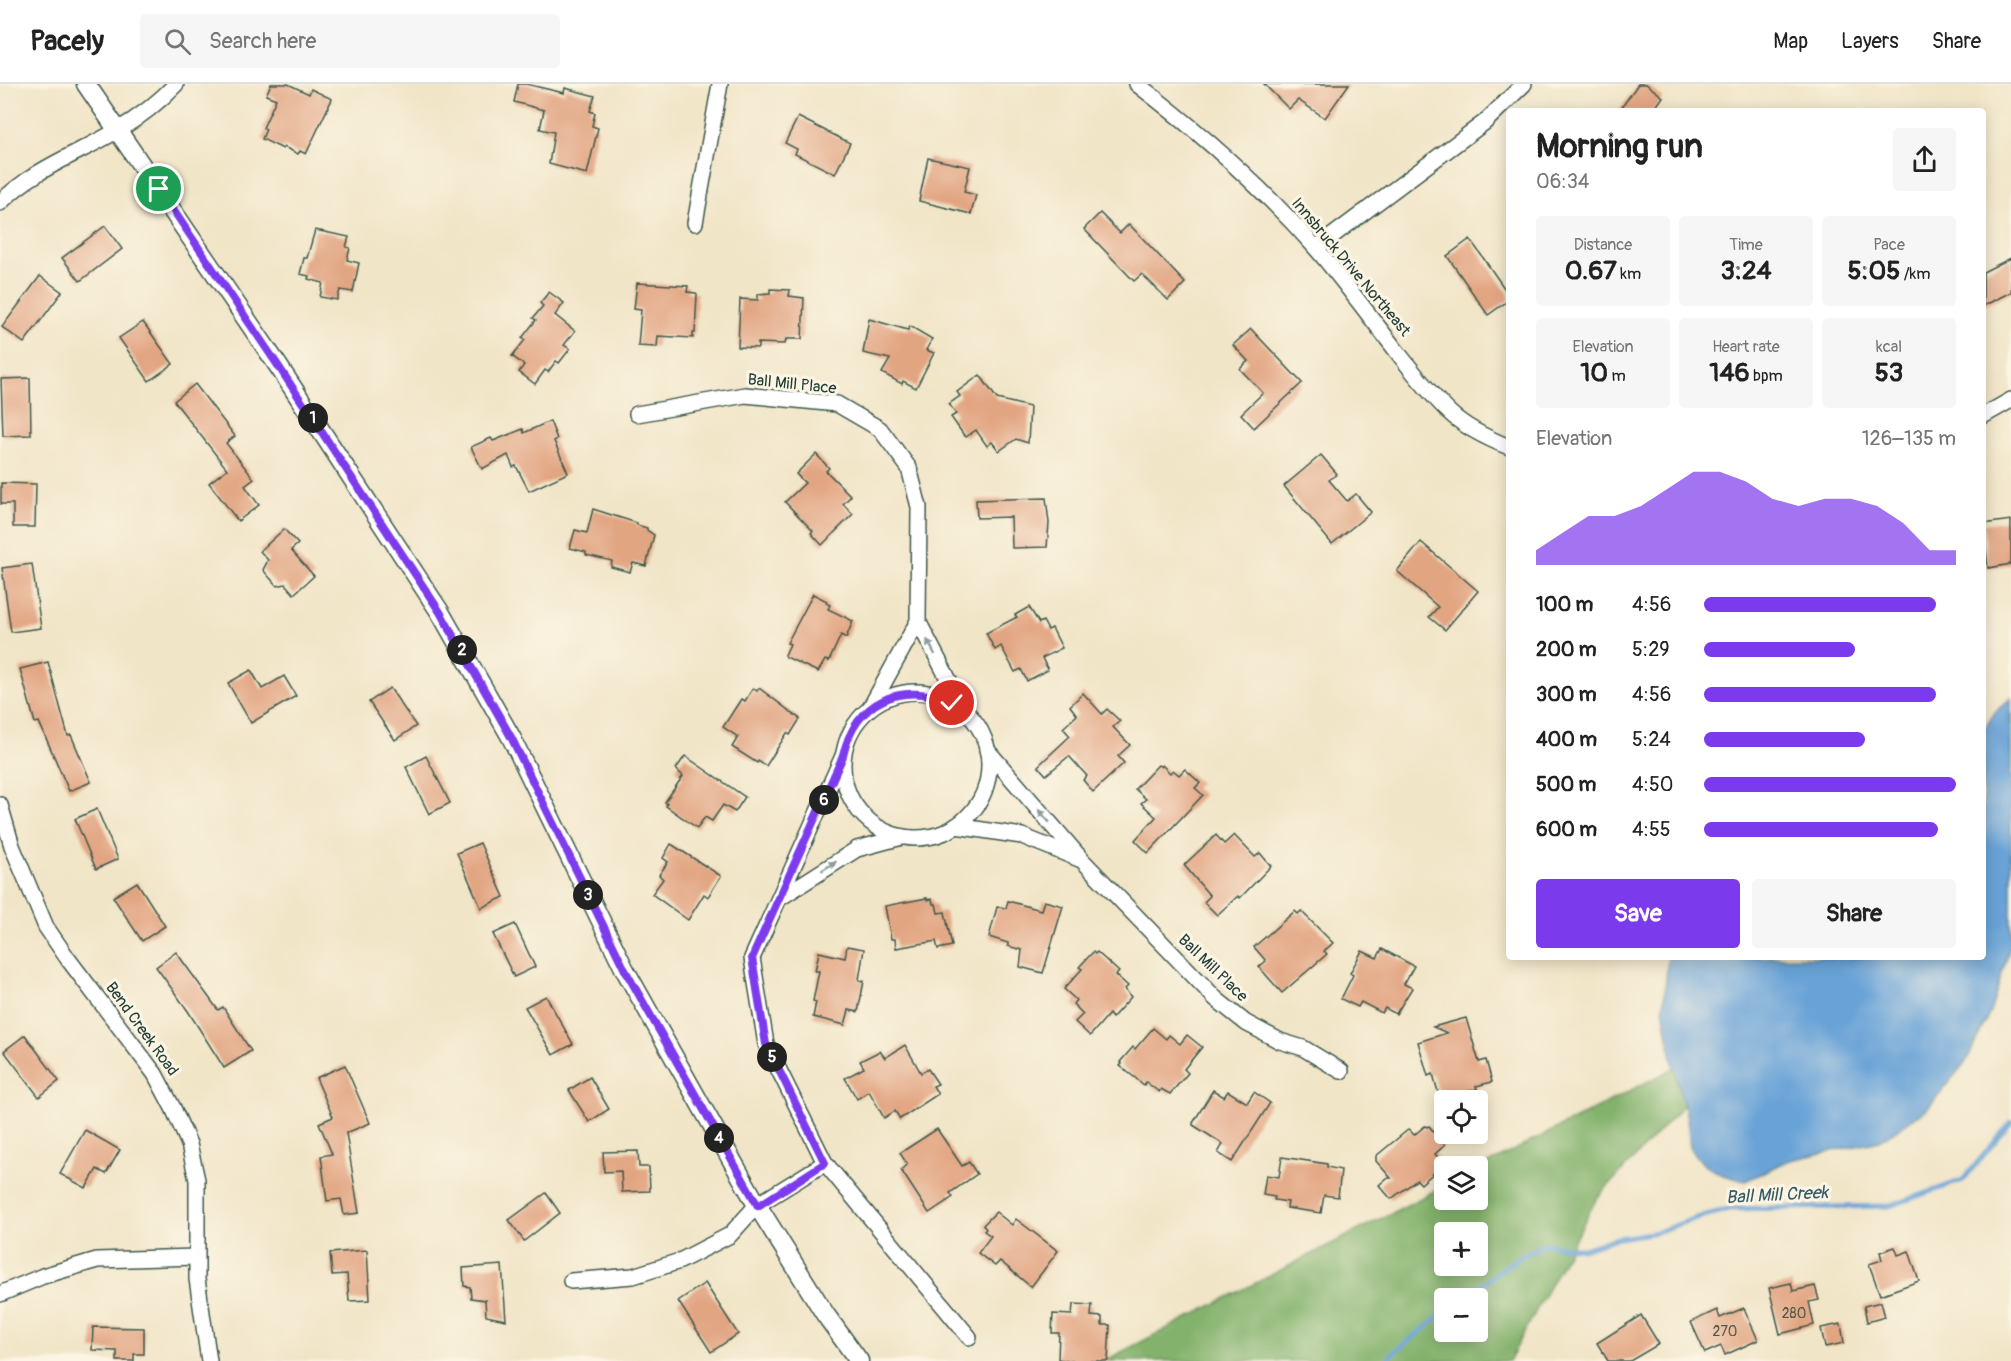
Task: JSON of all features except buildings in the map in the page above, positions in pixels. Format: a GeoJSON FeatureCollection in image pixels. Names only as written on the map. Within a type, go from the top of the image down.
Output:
{"type":"FeatureCollection","features":[{"type":"Feature","properties":{"kind":"street"},"geometry":{"type":"LineString","coordinates":[[86,84],[279,367],[440,612],[511,737],[625,970],[758,1206],[825,1314],[859,1361]]}},
{"type":"Feature","properties":{"kind":"street"},"geometry":{"type":"LineString","coordinates":[[0,203],[15,188],[39,172],[118,130],[158,103],[176,84]]}},
{"type":"Feature","properties":{"kind":"street"},"geometry":{"type":"LineString","coordinates":[[695,223],[720,84]]}},
{"type":"Feature","properties":{"kind":"street","name":"Innsbruck Drive Northeast"},"geometry":{"type":"LineString","coordinates":[[1137,84],[1181,118],[1272,201],[1316,248],[1428,391],[1451,414],[1474,430],[1506,446]]}},
{"type":"Feature","properties":{"kind":"street"},"geometry":{"type":"LineString","coordinates":[[1316,248],[1485,122],[1524,84]]}},
{"type":"Feature","properties":{"kind":"street","name":"Ball Mill Place"},"geometry":{"type":"LineString","coordinates":[[637,414],[745,395],[837,404],[880,429],[909,468],[919,507],[918,621],[964,709]]}},
{"type":"Feature","properties":{"kind":"street"},"geometry":{"type":"LineString","coordinates":[[1986,414],[2011,400]]}},
{"type":"Feature","properties":{"kind":"street","name":"Ball Mill Place"},"geometry":{"type":"LineString","coordinates":[[870,708],[918,621]]}},
{"type":"Feature","properties":{"kind":"street"},"geometry":{"type":"LineString","coordinates":[[780,898],[857,849],[903,837],[931,836],[956,826],[976,807],[987,780],[987,750],[975,723],[964,709],[938,696],[916,693],[895,696],[870,708],[852,730],[846,742],[843,756],[752,958],[766,1044],[825,1163],[969,1337]]}},
{"type":"Feature","properties":{"kind":"street","name":"Ball Mill Place"},"geometry":{"type":"LineString","coordinates":[[987,750],[1082,860],[1216,999],[1245,1023],[1280,1041],[1303,1048],[1341,1071]]}},
{"type":"Feature","properties":{"kind":"street"},"geometry":{"type":"LineString","coordinates":[[843,756],[845,784],[857,809],[878,827],[903,837]]}},
{"type":"Feature","properties":{"kind":"street","name":"Bend Creek Road"},"geometry":{"type":"LineString","coordinates":[[0,806],[12,846],[46,927],[155,1074],[189,1144],[197,1180],[199,1241],[196,1257],[197,1279],[210,1361]]}},
{"type":"Feature","properties":{"kind":"street","name":"Ball Mill Place"},"geometry":{"type":"LineString","coordinates":[[956,826],[1022,836],[1082,860]]}},
{"type":"Feature","properties":{"kind":"street"},"geometry":{"type":"LineString","coordinates":[[571,1281],[633,1276],[680,1261],[730,1235],[758,1206],[825,1163]]}},
{"type":"Feature","properties":{"kind":"street"},"geometry":{"type":"LineString","coordinates":[[0,1294],[43,1276],[97,1260],[196,1257]]}},
{"type":"Feature","properties":{"kind":"green space"},"geometry":{"type":"Polygon","coordinates":[[[1759,1024],[1597,1198],[1509,1361],[1104,1361],[1434,1191],[1434,1210],[1488,1210],[1488,1164],[1759,1024]]]}},
{"type":"Feature","properties":{"kind":"water"},"geometry":{"type":"Polygon","coordinates":[[[2011,698],[2011,944],[1991,1010],[1967,1060],[1928,1108],[1880,1141],[1790,1160],[1745,1181],[1723,1175],[1704,1165],[1690,1148],[1687,1118],[1672,1059],[1663,1009],[1668,960],[1986,960],[1986,726],[1995,712],[2011,698]]]}},
{"type":"Feature","properties":{"kind":"waterway","name":"Ball Mill Creek"},"geometry":{"type":"LineString","coordinates":[[1477,1288],[1513,1261],[1544,1244],[1583,1249],[1613,1239],[1657,1232],[1729,1209],[1890,1206],[1963,1180],[2011,1122]]}},
{"type":"Feature","properties":{"kind":"waterway","name":"Ball Mill Creek"},"geometry":{"type":"LineString","coordinates":[[1386,1361],[1434,1321]]}},
{"type":"Feature","properties":{"kind":"route"},"geometry":{"type":"LineString","coordinates":[[159,189],[440,612],[511,737],[625,970],[758,1206],[825,1163],[766,1044],[752,958],[796,864],[843,756],[846,742],[860,718],[882,701],[909,693],[938,696],[952,703]]}}]}
